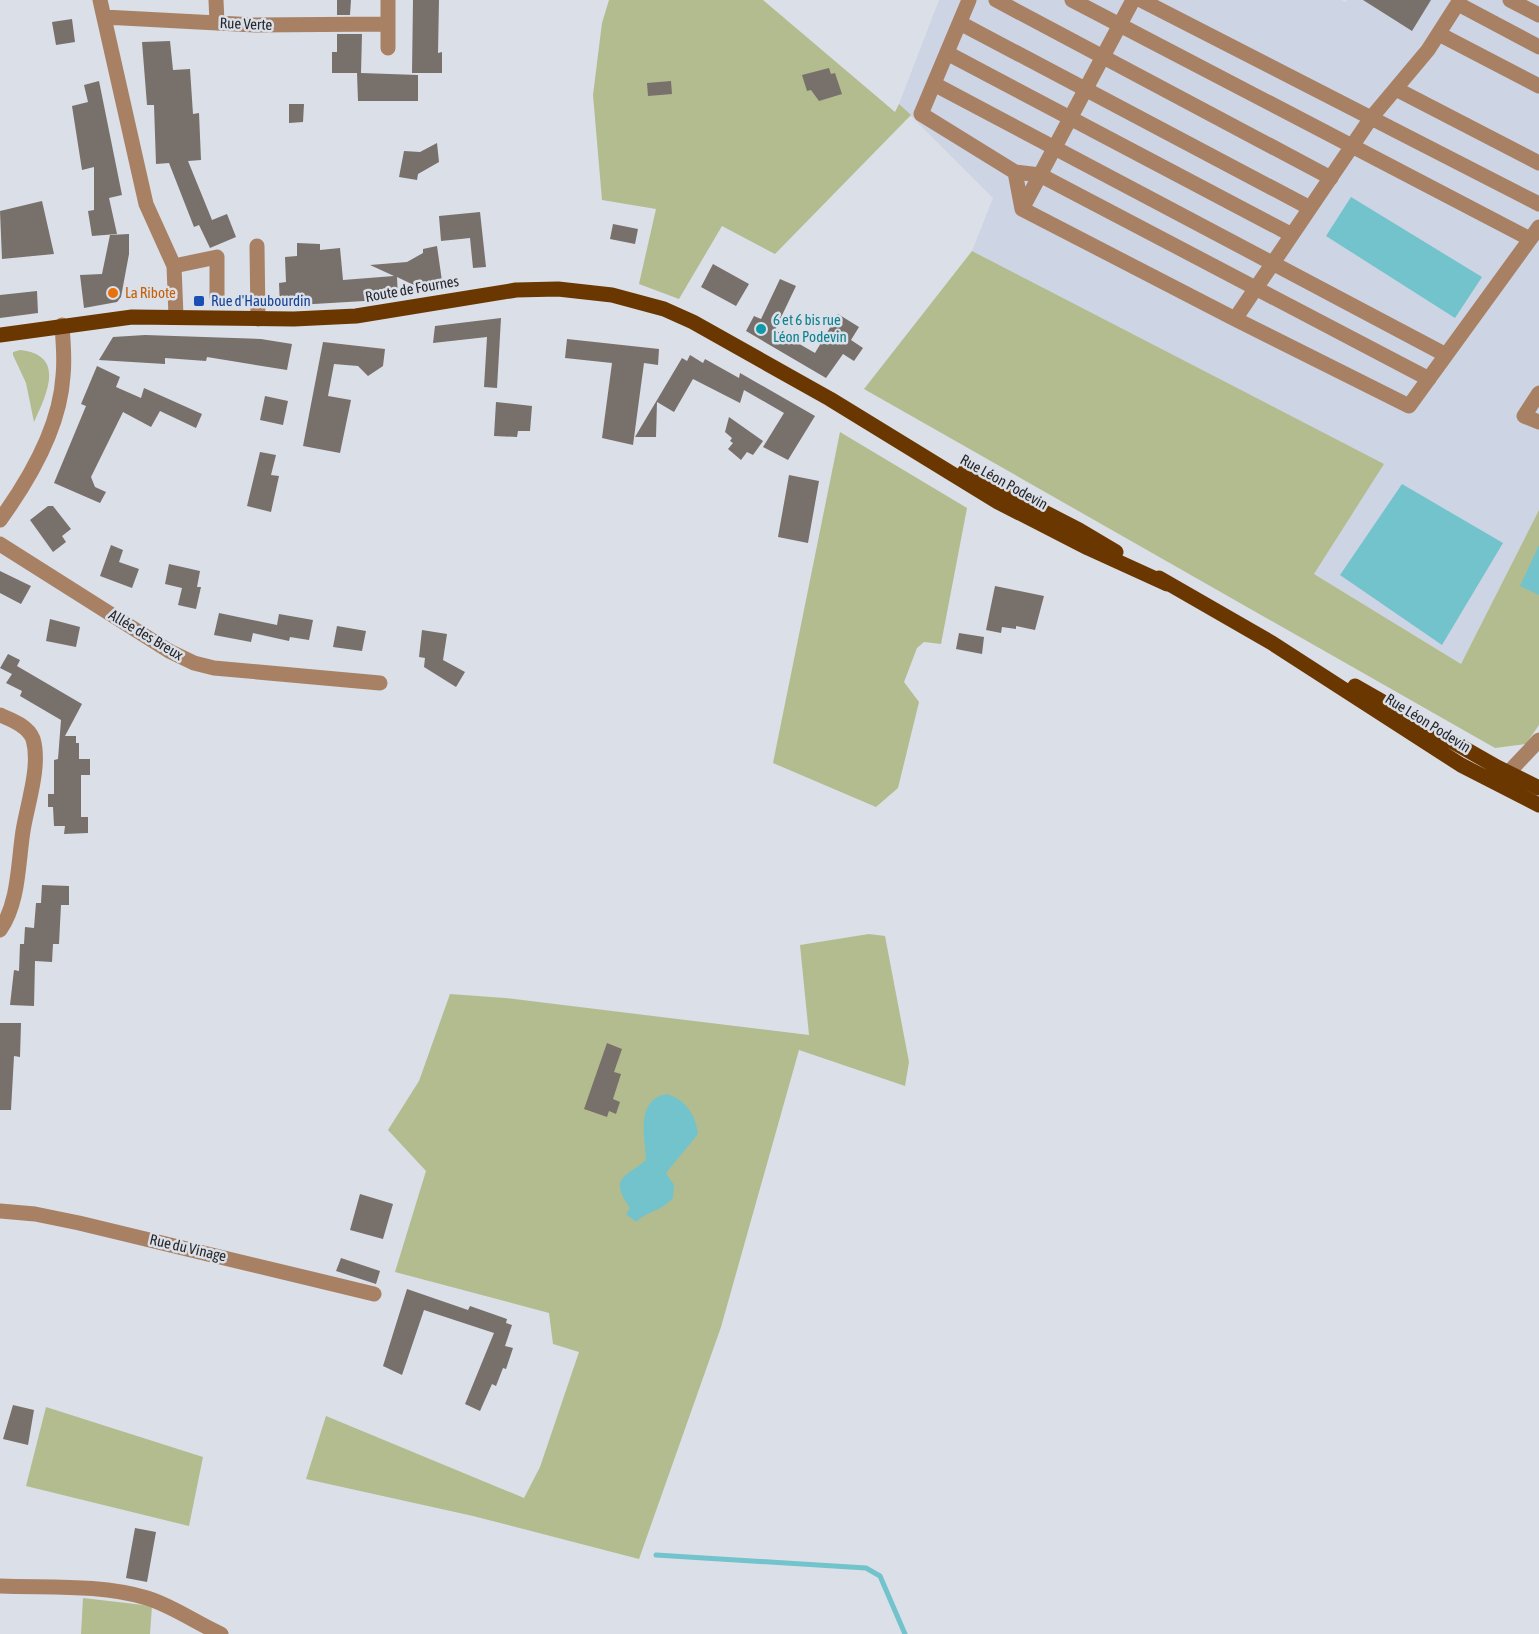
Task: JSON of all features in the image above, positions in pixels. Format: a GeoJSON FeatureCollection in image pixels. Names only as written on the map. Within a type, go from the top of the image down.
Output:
{"type":"FeatureCollection","features":[{"type":"Feature","properties":{"kind":"main road","name":"Route de Fournes"},"geometry":{"type":"LineString","coordinates":[[0,335],[132,317],[258,319],[356,316],[507,291],[565,290],[612,295],[664,309],[693,322],[754,356]]}},
{"type":"Feature","properties":{"kind":"main road","name":"Rue Léon Podevin"},"geometry":{"type":"LineString","coordinates":[[754,356],[830,399],[1079,530],[1167,584],[1272,643],[1539,788]]}},
{"type":"Feature","properties":{"kind":"main road","name":"Rue Léon Podevin"},"geometry":{"type":"LineString","coordinates":[[1272,643],[1405,730],[1503,788],[1539,805]]}},
{"type":"Feature","properties":{"kind":"street"},"geometry":{"type":"LineString","coordinates":[[100,0],[146,204],[174,266],[176,316]]}},
{"type":"Feature","properties":{"kind":"street"},"geometry":{"type":"LineString","coordinates":[[216,0],[217,23]]}},
{"type":"Feature","properties":{"kind":"street"},"geometry":{"type":"LineString","coordinates":[[388,0],[388,48]]}},
{"type":"Feature","properties":{"kind":"street"},"geometry":{"type":"LineString","coordinates":[[969,0],[921,114],[1015,172],[1040,175],[1429,380]]}},
{"type":"Feature","properties":{"kind":"street"},"geometry":{"type":"LineString","coordinates":[[996,0],[1330,178]]}},
{"type":"Feature","properties":{"kind":"street"},"geometry":{"type":"LineString","coordinates":[[1022,208],[1235,319],[1409,406],[1535,233],[1352,146],[1072,0]]}},
{"type":"Feature","properties":{"kind":"street"},"geometry":{"type":"LineString","coordinates":[[1022,208],[1133,0]]}},
{"type":"Feature","properties":{"kind":"street"},"geometry":{"type":"LineString","coordinates":[[1141,0],[1539,204]]}},
{"type":"Feature","properties":{"kind":"street"},"geometry":{"type":"LineString","coordinates":[[1510,0],[1539,15]]}},
{"type":"Feature","properties":{"kind":"street"},"geometry":{"type":"LineString","coordinates":[[1235,319],[1371,118],[1439,34],[1459,2],[1539,47]]}},
{"type":"Feature","properties":{"kind":"street","name":"Rue Verte"},"geometry":{"type":"LineString","coordinates":[[104,17],[217,23],[388,24]]}},
{"type":"Feature","properties":{"kind":"street"},"geometry":{"type":"LineString","coordinates":[[960,23],[1310,208]]}},
{"type":"Feature","properties":{"kind":"street"},"geometry":{"type":"LineString","coordinates":[[1439,34],[1539,86]]}},
{"type":"Feature","properties":{"kind":"street"},"geometry":{"type":"LineString","coordinates":[[946,53],[1292,235]]}},
{"type":"Feature","properties":{"kind":"street"},"geometry":{"type":"LineString","coordinates":[[934,84],[1446,355]]}},
{"type":"Feature","properties":{"kind":"street"},"geometry":{"type":"LineString","coordinates":[[1395,89],[1539,163]]}},
{"type":"Feature","properties":{"kind":"street"},"geometry":{"type":"LineString","coordinates":[[1015,172],[1022,208]]}},
{"type":"Feature","properties":{"kind":"street"},"geometry":{"type":"LineString","coordinates":[[257,246],[258,319]]}},
{"type":"Feature","properties":{"kind":"street"},"geometry":{"type":"LineString","coordinates":[[174,266],[217,257],[217,297]]}},
{"type":"Feature","properties":{"kind":"street"},"geometry":{"type":"LineString","coordinates":[[0,520],[28,477],[56,410],[63,377],[62,325]]}},
{"type":"Feature","properties":{"kind":"street"},"geometry":{"type":"LineString","coordinates":[[1539,393],[1524,416],[1539,422]]}},
{"type":"Feature","properties":{"kind":"street","name":"Allée des Breux"},"geometry":{"type":"LineString","coordinates":[[0,544],[169,651],[194,663],[226,670],[380,683]]}},
{"type":"Feature","properties":{"kind":"street"},"geometry":{"type":"LineString","coordinates":[[0,715],[26,729],[34,745],[32,787],[22,832],[20,866],[8,917],[0,930]]}},
{"type":"Feature","properties":{"kind":"street"},"geometry":{"type":"LineString","coordinates":[[1503,788],[1508,773],[1539,740]]}},
{"type":"Feature","properties":{"kind":"street","name":"Rue du Vinage"},"geometry":{"type":"LineString","coordinates":[[0,1211],[35,1214],[79,1222],[374,1294]]}},
{"type":"Feature","properties":{"kind":"street"},"geometry":{"type":"LineString","coordinates":[[0,1586],[109,1591],[136,1595],[170,1607],[221,1634]]}},
{"type":"Feature","properties":{"kind":"shaded area"},"geometry":{"type":"Polygon","coordinates":[[[939,0],[1341,0],[1345,2],[1363,0],[1412,31],[1431,0],[1539,0],[1539,510],[1461,664],[1314,574],[1383,464],[972,251],[993,198],[899,104],[939,0]]]}},
{"type":"Feature","properties":{"kind":"green space"},"geometry":{"type":"Polygon","coordinates":[[[609,0],[763,0],[895,112],[899,104],[911,115],[775,254],[722,226],[679,299],[639,284],[656,209],[602,200],[593,95],[602,23],[609,0]]]}},
{"type":"Feature","properties":{"kind":"green space"},"geometry":{"type":"Polygon","coordinates":[[[972,251],[1384,464],[1314,574],[1461,664],[1539,510],[1539,725],[1526,744],[1495,748],[864,389],[972,251]]]}},
{"type":"Feature","properties":{"kind":"green space"},"geometry":{"type":"Polygon","coordinates":[[[20,350],[35,353],[44,360],[48,368],[47,389],[34,422],[26,383],[13,355],[13,352],[20,350]]]}},
{"type":"Feature","properties":{"kind":"green space"},"geometry":{"type":"Polygon","coordinates":[[[840,432],[967,508],[941,644],[924,642],[917,648],[904,682],[919,702],[898,788],[876,807],[773,763],[840,432]]]}},
{"type":"Feature","properties":{"kind":"green space"},"geometry":{"type":"Polygon","coordinates":[[[869,934],[885,936],[909,1062],[905,1086],[799,1050],[721,1327],[639,1559],[473,1516],[306,1479],[326,1416],[524,1498],[540,1467],[579,1352],[553,1344],[549,1313],[395,1272],[426,1171],[388,1130],[419,1081],[450,994],[505,998],[809,1035],[800,945],[869,934]]]}},
{"type":"Feature","properties":{"kind":"green space"},"geometry":{"type":"Polygon","coordinates":[[[46,1407],[203,1457],[189,1526],[26,1486],[46,1407]]]}},
{"type":"Feature","properties":{"kind":"green space"},"geometry":{"type":"Polygon","coordinates":[[[83,1598],[152,1606],[150,1634],[81,1634],[83,1598]]]}},
{"type":"Feature","properties":{"kind":"water"},"geometry":{"type":"Polygon","coordinates":[[[1351,197],[1482,277],[1455,318],[1326,236],[1351,197]]]}},
{"type":"Feature","properties":{"kind":"water"},"geometry":{"type":"Polygon","coordinates":[[[1402,484],[1503,543],[1442,645],[1340,575],[1402,484]]]}},
{"type":"Feature","properties":{"kind":"water"},"geometry":{"type":"Polygon","coordinates":[[[1539,545],[1539,595],[1520,586],[1539,545]]]}},
{"type":"Feature","properties":{"kind":"water"},"geometry":{"type":"Polygon","coordinates":[[[666,1094],[673,1096],[689,1109],[698,1134],[666,1173],[674,1185],[673,1198],[664,1206],[636,1222],[626,1214],[630,1208],[620,1190],[620,1184],[626,1174],[646,1160],[644,1121],[646,1112],[656,1098],[666,1094]]]}},
{"type":"Feature","properties":{"kind":"building"},"geometry":{"type":"Polygon","coordinates":[[[337,0],[351,0],[350,15],[337,15],[337,0]]]}},
{"type":"Feature","properties":{"kind":"building"},"geometry":{"type":"Polygon","coordinates":[[[413,0],[439,0],[438,53],[442,52],[442,73],[412,73],[413,0]]]}},
{"type":"Feature","properties":{"kind":"building"},"geometry":{"type":"Polygon","coordinates":[[[1363,0],[1431,0],[1412,31],[1363,0]]]}},
{"type":"Feature","properties":{"kind":"building"},"geometry":{"type":"Polygon","coordinates":[[[72,19],[75,42],[56,45],[52,22],[72,19]]]}},
{"type":"Feature","properties":{"kind":"building"},"geometry":{"type":"Polygon","coordinates":[[[337,34],[362,34],[361,73],[418,75],[418,101],[358,101],[357,73],[332,73],[332,52],[337,52],[337,34]]]}},
{"type":"Feature","properties":{"kind":"building"},"geometry":{"type":"Polygon","coordinates":[[[170,41],[173,70],[190,69],[193,114],[199,113],[201,160],[188,161],[212,220],[227,214],[236,237],[210,248],[199,225],[194,227],[169,163],[156,164],[154,105],[147,105],[142,42],[170,41]]]}},
{"type":"Feature","properties":{"kind":"building"},"geometry":{"type":"Polygon","coordinates":[[[829,68],[831,74],[835,73],[842,94],[819,101],[811,90],[807,91],[802,75],[829,68]]]}},
{"type":"Feature","properties":{"kind":"building"},"geometry":{"type":"Polygon","coordinates":[[[99,81],[122,195],[109,198],[117,234],[92,236],[88,211],[94,210],[94,167],[82,170],[72,106],[88,102],[84,85],[99,81]]]}},
{"type":"Feature","properties":{"kind":"building"},"geometry":{"type":"Polygon","coordinates":[[[671,81],[672,94],[648,96],[647,83],[671,81]]]}},
{"type":"Feature","properties":{"kind":"building"},"geometry":{"type":"Polygon","coordinates":[[[289,104],[304,104],[303,122],[289,123],[289,104]]]}},
{"type":"Feature","properties":{"kind":"building"},"geometry":{"type":"Polygon","coordinates":[[[437,143],[439,162],[418,174],[417,180],[399,177],[404,151],[420,152],[437,143]]]}},
{"type":"Feature","properties":{"kind":"building"},"geometry":{"type":"Polygon","coordinates":[[[42,201],[54,254],[2,259],[0,211],[42,201]]]}},
{"type":"Feature","properties":{"kind":"building"},"geometry":{"type":"Polygon","coordinates":[[[480,212],[486,267],[473,268],[470,238],[441,241],[439,216],[480,212]]]}},
{"type":"Feature","properties":{"kind":"building"},"geometry":{"type":"Polygon","coordinates":[[[613,224],[638,229],[635,244],[610,239],[613,224]]]}},
{"type":"Feature","properties":{"kind":"building"},"geometry":{"type":"Polygon","coordinates":[[[129,234],[129,254],[121,297],[117,302],[84,308],[80,275],[102,274],[110,235],[129,234]]]}},
{"type":"Feature","properties":{"kind":"building"},"geometry":{"type":"Polygon","coordinates":[[[297,243],[320,244],[320,250],[340,248],[343,280],[394,276],[370,265],[407,262],[423,253],[423,249],[437,246],[442,281],[420,288],[397,277],[398,299],[280,306],[279,283],[286,282],[285,257],[297,256],[297,243]]]}},
{"type":"Feature","properties":{"kind":"building"},"geometry":{"type":"Polygon","coordinates":[[[713,264],[749,284],[736,306],[701,287],[713,264]]]}},
{"type":"Feature","properties":{"kind":"building","name":"6 et 6 bis rue Léon Podevin"},"geometry":{"type":"Polygon","coordinates":[[[780,279],[796,286],[775,330],[815,353],[838,314],[859,327],[851,340],[863,348],[854,361],[843,354],[826,378],[746,331],[754,316],[761,319],[780,279]]]}},
{"type":"Feature","properties":{"kind":"building"},"geometry":{"type":"Polygon","coordinates":[[[37,291],[38,313],[0,318],[0,295],[37,291]]]}},
{"type":"Feature","properties":{"kind":"building"},"geometry":{"type":"Polygon","coordinates":[[[501,318],[497,388],[484,387],[487,337],[433,343],[435,326],[501,318]]]}},
{"type":"Feature","properties":{"kind":"building"},"geometry":{"type":"Polygon","coordinates":[[[145,335],[261,339],[292,344],[287,370],[207,357],[206,361],[165,358],[165,364],[99,360],[113,337],[145,335]]]}},
{"type":"Feature","properties":{"kind":"building"},"geometry":{"type":"Polygon","coordinates":[[[567,339],[659,349],[658,365],[644,363],[633,445],[602,438],[612,363],[565,358],[567,339]]]}},
{"type":"Feature","properties":{"kind":"building"},"geometry":{"type":"Polygon","coordinates":[[[323,342],[385,349],[383,366],[368,376],[358,366],[334,364],[328,396],[351,400],[340,453],[303,446],[323,342]]]}},
{"type":"Feature","properties":{"kind":"building"},"geometry":{"type":"Polygon","coordinates":[[[690,355],[703,363],[705,359],[739,378],[740,373],[815,416],[788,460],[763,447],[784,413],[744,390],[740,403],[693,379],[674,412],[657,402],[656,437],[635,437],[682,358],[687,361],[690,355]]]}},
{"type":"Feature","properties":{"kind":"building"},"geometry":{"type":"Polygon","coordinates":[[[97,366],[120,377],[116,387],[141,398],[144,388],[202,414],[196,428],[160,411],[151,427],[123,412],[91,477],[95,487],[106,492],[100,503],[54,483],[86,406],[81,404],[97,366]]]}},
{"type":"Feature","properties":{"kind":"building"},"geometry":{"type":"Polygon","coordinates":[[[265,396],[288,401],[283,425],[260,420],[265,396]]]}},
{"type":"Feature","properties":{"kind":"building"},"geometry":{"type":"Polygon","coordinates":[[[496,402],[532,406],[530,431],[518,431],[517,437],[494,436],[496,402]]]}},
{"type":"Feature","properties":{"kind":"building"},"geometry":{"type":"Polygon","coordinates":[[[729,417],[763,441],[753,455],[747,452],[741,460],[728,449],[733,443],[730,441],[732,438],[725,432],[729,417]]]}},
{"type":"Feature","properties":{"kind":"building"},"geometry":{"type":"Polygon","coordinates":[[[260,452],[276,455],[271,475],[279,476],[271,512],[247,506],[260,452]]]}},
{"type":"Feature","properties":{"kind":"building"},"geometry":{"type":"Polygon","coordinates":[[[789,475],[819,481],[808,543],[778,537],[789,475]]]}},
{"type":"Feature","properties":{"kind":"building"},"geometry":{"type":"Polygon","coordinates":[[[48,506],[53,506],[71,529],[62,536],[66,542],[53,552],[30,520],[48,506]]]}},
{"type":"Feature","properties":{"kind":"building"},"geometry":{"type":"Polygon","coordinates":[[[111,545],[123,550],[119,562],[139,569],[132,588],[100,576],[111,545]]]}},
{"type":"Feature","properties":{"kind":"building"},"geometry":{"type":"Polygon","coordinates":[[[169,564],[200,571],[197,587],[201,587],[196,609],[178,605],[182,588],[165,584],[169,564]]]}},
{"type":"Feature","properties":{"kind":"building"},"geometry":{"type":"Polygon","coordinates":[[[0,571],[31,586],[21,604],[0,593],[0,571]]]}},
{"type":"Feature","properties":{"kind":"building"},"geometry":{"type":"Polygon","coordinates":[[[995,586],[1044,596],[1035,630],[1016,626],[1016,629],[1002,627],[1001,633],[986,630],[995,586]]]}},
{"type":"Feature","properties":{"kind":"building"},"geometry":{"type":"Polygon","coordinates":[[[219,613],[277,625],[279,614],[313,620],[309,640],[290,637],[289,641],[253,633],[251,642],[214,635],[219,613]]]}},
{"type":"Feature","properties":{"kind":"building"},"geometry":{"type":"Polygon","coordinates":[[[50,619],[80,627],[76,647],[46,641],[50,619]]]}},
{"type":"Feature","properties":{"kind":"building"},"geometry":{"type":"Polygon","coordinates":[[[337,626],[366,631],[362,651],[333,647],[337,626]]]}},
{"type":"Feature","properties":{"kind":"building"},"geometry":{"type":"Polygon","coordinates":[[[422,630],[447,634],[443,660],[465,672],[456,687],[424,667],[425,658],[419,657],[422,630]]]}},
{"type":"Feature","properties":{"kind":"building"},"geometry":{"type":"Polygon","coordinates":[[[959,633],[984,637],[982,654],[956,649],[959,633]]]}},
{"type":"Feature","properties":{"kind":"building"},"geometry":{"type":"Polygon","coordinates":[[[8,654],[20,660],[17,666],[82,704],[65,736],[76,736],[76,743],[79,743],[79,759],[90,759],[90,775],[81,775],[81,817],[88,817],[88,833],[64,834],[65,826],[54,826],[53,807],[48,807],[48,794],[54,794],[54,760],[58,759],[61,720],[20,696],[22,691],[6,683],[12,674],[0,668],[8,654]]]}},
{"type":"Feature","properties":{"kind":"building"},"geometry":{"type":"Polygon","coordinates":[[[42,885],[69,886],[69,905],[61,905],[59,944],[53,944],[52,962],[35,961],[34,1006],[10,1005],[14,970],[19,971],[20,944],[24,944],[25,927],[34,928],[36,903],[41,903],[42,885]]]}},
{"type":"Feature","properties":{"kind":"building"},"geometry":{"type":"Polygon","coordinates":[[[0,1023],[21,1023],[20,1057],[14,1056],[11,1110],[0,1110],[0,1023]]]}},
{"type":"Feature","properties":{"kind":"building"},"geometry":{"type":"Polygon","coordinates":[[[607,1043],[622,1049],[614,1072],[621,1074],[613,1099],[620,1102],[616,1114],[609,1111],[607,1117],[584,1109],[607,1043]]]}},
{"type":"Feature","properties":{"kind":"building"},"geometry":{"type":"Polygon","coordinates":[[[360,1194],[393,1204],[383,1239],[350,1230],[360,1194]]]}},
{"type":"Feature","properties":{"kind":"building"},"geometry":{"type":"Polygon","coordinates":[[[341,1258],[380,1271],[376,1284],[336,1271],[341,1258]]]}},
{"type":"Feature","properties":{"kind":"building"},"geometry":{"type":"Polygon","coordinates":[[[407,1289],[468,1310],[470,1306],[507,1319],[506,1323],[512,1325],[505,1346],[513,1348],[506,1369],[503,1368],[496,1386],[492,1384],[480,1411],[465,1404],[494,1333],[424,1310],[402,1375],[383,1366],[407,1289]]]}},
{"type":"Feature","properties":{"kind":"building"},"geometry":{"type":"Polygon","coordinates":[[[13,1405],[34,1410],[28,1445],[3,1439],[13,1405]]]}},
{"type":"Feature","properties":{"kind":"building"},"geometry":{"type":"Polygon","coordinates":[[[135,1528],[156,1532],[147,1582],[126,1578],[135,1528]]]}},
{"type":"Feature","properties":{"kind":"waterway"},"geometry":{"type":"LineString","coordinates":[[656,1555],[866,1568],[880,1576],[905,1634]]}},
{"type":"Feature","properties":{"kind":"place","name":"La Ribote"},"geometry":{"type":"Point","coordinates":[113,293]}},
{"type":"Feature","properties":{"kind":"place","name":"Rue d'Haubourdin"},"geometry":{"type":"Point","coordinates":[199,301]}},
{"type":"Feature","properties":{"kind":"place","name":"6 et 6 bis rue Léon Podevin"},"geometry":{"type":"Point","coordinates":[761,329]}}]}
